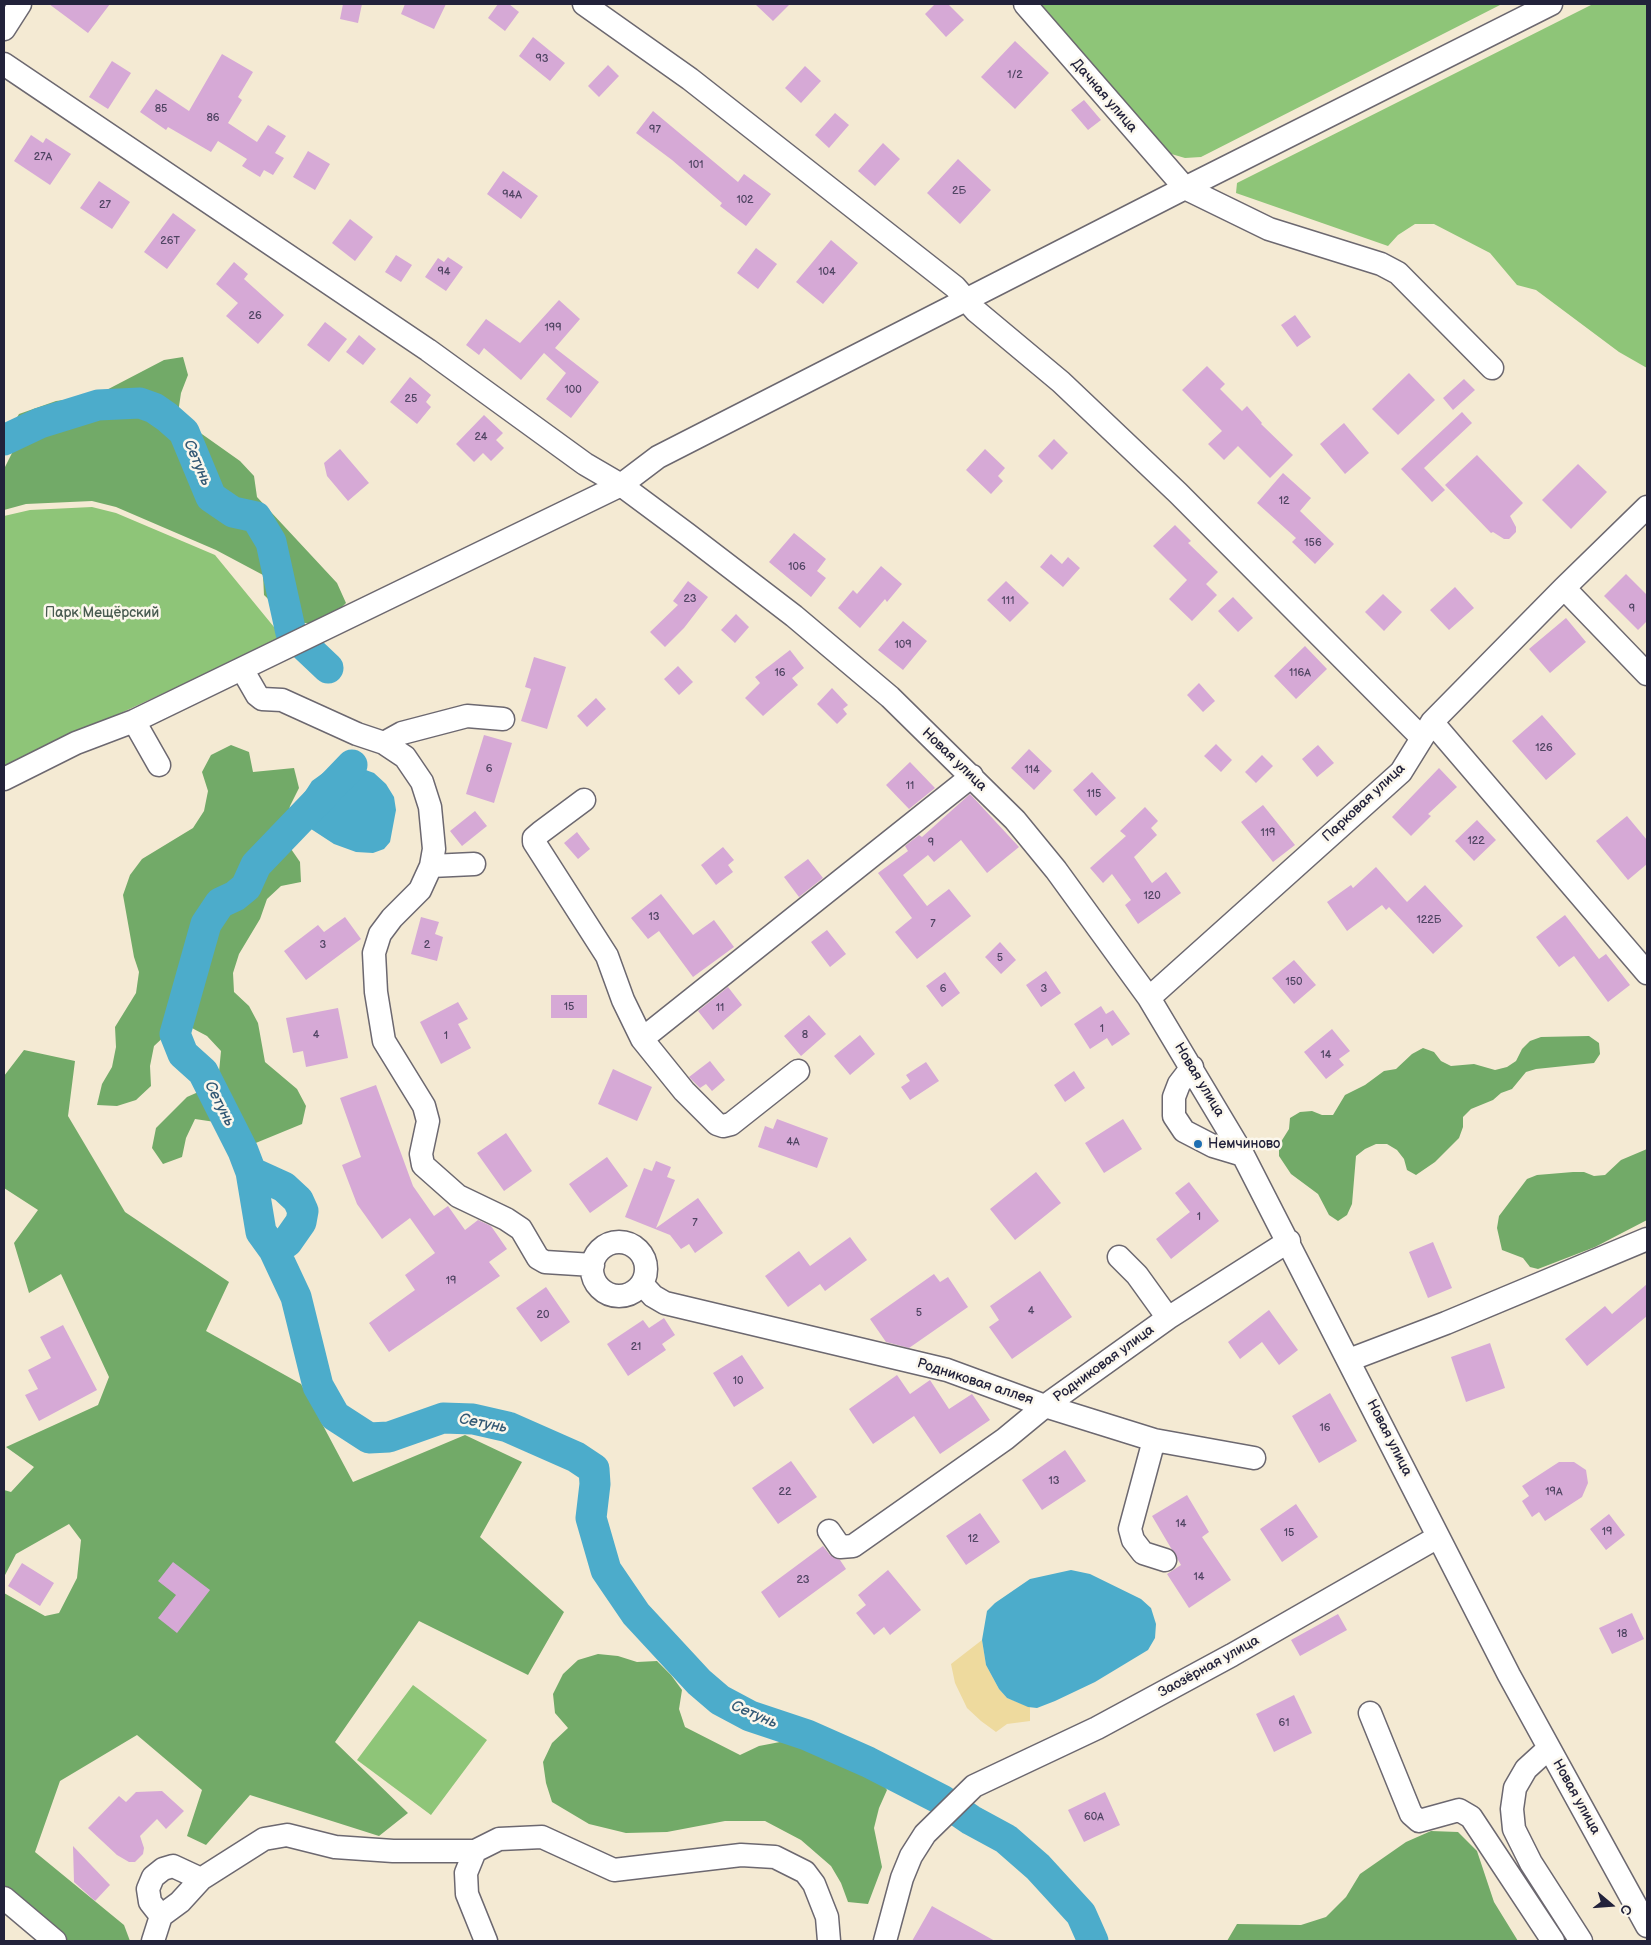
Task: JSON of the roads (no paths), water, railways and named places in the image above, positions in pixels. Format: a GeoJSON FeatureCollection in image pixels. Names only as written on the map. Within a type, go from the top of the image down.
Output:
{"type":"FeatureCollection","features":[{"type":"Feature","properties":{"kind":"street"},"geometry":{"type":"LineString","coordinates":[[4,29],[20,4]]}},
{"type":"Feature","properties":{"kind":"street"},"geometry":{"type":"LineString","coordinates":[[584,4],[690,79],[955,287],[976,311],[1061,382],[1427,730],[1647,973]]}},
{"type":"Feature","properties":{"kind":"street","name":"Дачная улица"},"geometry":{"type":"LineString","coordinates":[[1025,4],[1185,188]]}},
{"type":"Feature","properties":{"kind":"street"},"geometry":{"type":"LineString","coordinates":[[4,779],[76,743],[134,720],[242,669],[621,485],[658,457],[1551,4]]}},
{"type":"Feature","properties":{"kind":"street","name":"Новая улица"},"geometry":{"type":"LineString","coordinates":[[4,64],[428,350],[585,464],[621,485],[794,616],[890,697],[1015,820],[1056,870],[1150,998],[1243,1155],[1289,1241],[1438,1537],[1549,1748],[1647,1926]]}},
{"type":"Feature","properties":{"kind":"street"},"geometry":{"type":"LineString","coordinates":[[1185,188],[1269,229],[1381,264],[1398,273],[1492,368]]}},
{"type":"Feature","properties":{"kind":"street","name":"Парковая улица"},"geometry":{"type":"LineString","coordinates":[[1150,998],[1400,772],[1412,757],[1427,730],[1564,588],[1647,507]]}},
{"type":"Feature","properties":{"kind":"street"},"geometry":{"type":"LineString","coordinates":[[1564,588],[1647,674]]}},
{"type":"Feature","properties":{"kind":"street"},"geometry":{"type":"LineString","coordinates":[[242,669],[256,695],[262,699],[282,700],[357,734],[384,743],[405,757],[422,782],[430,807],[433,830],[434,849],[431,866],[420,890],[392,918],[380,934],[374,953],[376,992],[384,1041],[424,1106],[428,1121],[421,1154],[423,1165],[458,1196],[506,1219],[521,1229],[538,1258],[545,1262],[593,1265]]}},
{"type":"Feature","properties":{"kind":"street"},"geometry":{"type":"LineString","coordinates":[[384,743],[402,733],[467,716],[503,719]]}},
{"type":"Feature","properties":{"kind":"street"},"geometry":{"type":"LineString","coordinates":[[134,720],[159,765]]}},
{"type":"Feature","properties":{"kind":"street"},"geometry":{"type":"LineString","coordinates":[[642,1039],[972,776]]}},
{"type":"Feature","properties":{"kind":"street"},"geometry":{"type":"LineString","coordinates":[[584,800],[541,832],[534,838],[534,842],[607,956],[623,1000],[642,1039],[684,1091],[716,1124],[723,1126],[731,1124],[798,1071]]}},
{"type":"Feature","properties":{"kind":"street"},"geometry":{"type":"LineString","coordinates":[[431,866],[474,864]]}},
{"type":"Feature","properties":{"kind":"street"},"geometry":{"type":"LineString","coordinates":[[1192,1067],[1179,1084],[1174,1097],[1174,1116],[1184,1131],[1213,1146],[1243,1155]]}},
{"type":"Feature","properties":{"kind":"street"},"geometry":{"type":"LineString","coordinates":[[1349,1360],[1463,1316],[1647,1239]]}},
{"type":"Feature","properties":{"kind":"street","name":"Родниковая улица"},"geometry":{"type":"LineString","coordinates":[[829,1531],[840,1547],[853,1546],[1005,1438],[1045,1406],[1168,1318],[1289,1241]]}},
{"type":"Feature","properties":{"kind":"street"},"geometry":{"type":"LineString","coordinates":[[624,1242],[634,1246],[642,1254],[646,1263],[646,1274],[642,1284],[626,1296],[615,1296],[605,1292],[598,1285],[593,1275],[593,1265],[597,1255],[604,1247],[613,1243],[624,1242]]}},
{"type":"Feature","properties":{"kind":"street"},"geometry":{"type":"LineString","coordinates":[[1119,1257],[1136,1275],[1168,1318]]}},
{"type":"Feature","properties":{"kind":"street","name":"Родниковая аллея"},"geometry":{"type":"LineString","coordinates":[[642,1284],[653,1296],[665,1303],[947,1370],[1045,1406],[1154,1440],[1254,1458]]}},
{"type":"Feature","properties":{"kind":"street"},"geometry":{"type":"LineString","coordinates":[[1154,1440],[1130,1529],[1133,1540],[1143,1553],[1165,1560]]}},
{"type":"Feature","properties":{"kind":"street","name":"Заозёрная улица"},"geometry":{"type":"LineString","coordinates":[[886,1941],[902,1878],[910,1856],[925,1834],[974,1786],[1097,1728],[1232,1655],[1438,1537]]}},
{"type":"Feature","properties":{"kind":"street"},"geometry":{"type":"LineString","coordinates":[[1370,1713],[1411,1814],[1418,1821],[1459,1810],[1471,1816],[1553,1941]]}},
{"type":"Feature","properties":{"kind":"street"},"geometry":{"type":"LineString","coordinates":[[1549,1748],[1526,1769],[1515,1788],[1512,1809],[1514,1829],[1531,1863],[1581,1941]]}},
{"type":"Feature","properties":{"kind":"street"},"geometry":{"type":"LineString","coordinates":[[153,1941],[161,1916],[180,1902],[201,1879],[264,1839],[287,1835],[335,1847],[357,1850],[475,1851],[498,1840],[542,1837],[614,1870],[741,1855],[775,1857],[806,1872],[814,1884],[827,1917],[829,1941]]}},
{"type":"Feature","properties":{"kind":"street"},"geometry":{"type":"LineString","coordinates":[[475,1851],[466,1873],[466,1894],[486,1941]]}},
{"type":"Feature","properties":{"kind":"street"},"geometry":{"type":"LineString","coordinates":[[161,1916],[150,1902],[148,1889],[153,1877],[163,1869],[173,1866],[201,1879]]}},
{"type":"Feature","properties":{"kind":"street"},"geometry":{"type":"LineString","coordinates":[[4,1898],[55,1941]]}},
{"type":"Feature","properties":{"kind":"water"},"geometry":{"type":"Polygon","coordinates":[[[352,765],[374,773],[386,784],[394,797],[396,810],[390,842],[384,849],[373,853],[356,852],[334,844],[311,829],[302,818],[303,795],[312,781],[330,768],[352,765]]]}},
{"type":"Feature","properties":{"kind":"water"},"geometry":{"type":"Polygon","coordinates":[[[1071,1570],[1090,1574],[1141,1599],[1151,1608],[1156,1624],[1155,1638],[1148,1650],[1095,1682],[1037,1708],[1028,1707],[1007,1698],[999,1689],[986,1665],[982,1640],[987,1611],[995,1603],[1030,1579],[1071,1570]]]}},
{"type":"Feature","properties":{"kind":"waterway","name":"Сетунь"},"geometry":{"type":"LineString","coordinates":[[4,440],[40,423],[98,405],[140,403],[154,408],[167,417],[184,432],[211,497],[233,512],[256,517],[271,542],[291,633],[328,668]]}},
{"type":"Feature","properties":{"kind":"waterway","name":"Сетунь"},"geometry":{"type":"LineString","coordinates":[[352,765],[256,865],[246,887],[235,896],[220,903],[206,924],[175,1034],[183,1054],[203,1072],[243,1151],[251,1172],[261,1232],[274,1250],[296,1297],[318,1386],[335,1416],[369,1438],[389,1437],[443,1418],[473,1419],[508,1427],[576,1457],[594,1469],[595,1484],[591,1518],[606,1570],[636,1614],[699,1682],[720,1700],[750,1716],[807,1735],[868,1762],[942,1800],[971,1820],[1006,1839],[1038,1867],[1081,1914],[1093,1941]]}},
{"type":"Feature","properties":{"kind":"waterway"},"geometry":{"type":"LineString","coordinates":[[251,1172],[284,1187],[298,1200],[303,1211],[301,1222],[287,1242],[274,1250]]}},
{"type":"Feature","properties":{"kind":"place","name":"Немчиново"},"geometry":{"type":"Point","coordinates":[1198,1144]}},
{"type":"Feature","properties":{"kind":"park label","name":"Парк Мещёрский"},"geometry":{"type":"Point","coordinates":[102,613]}}]}
